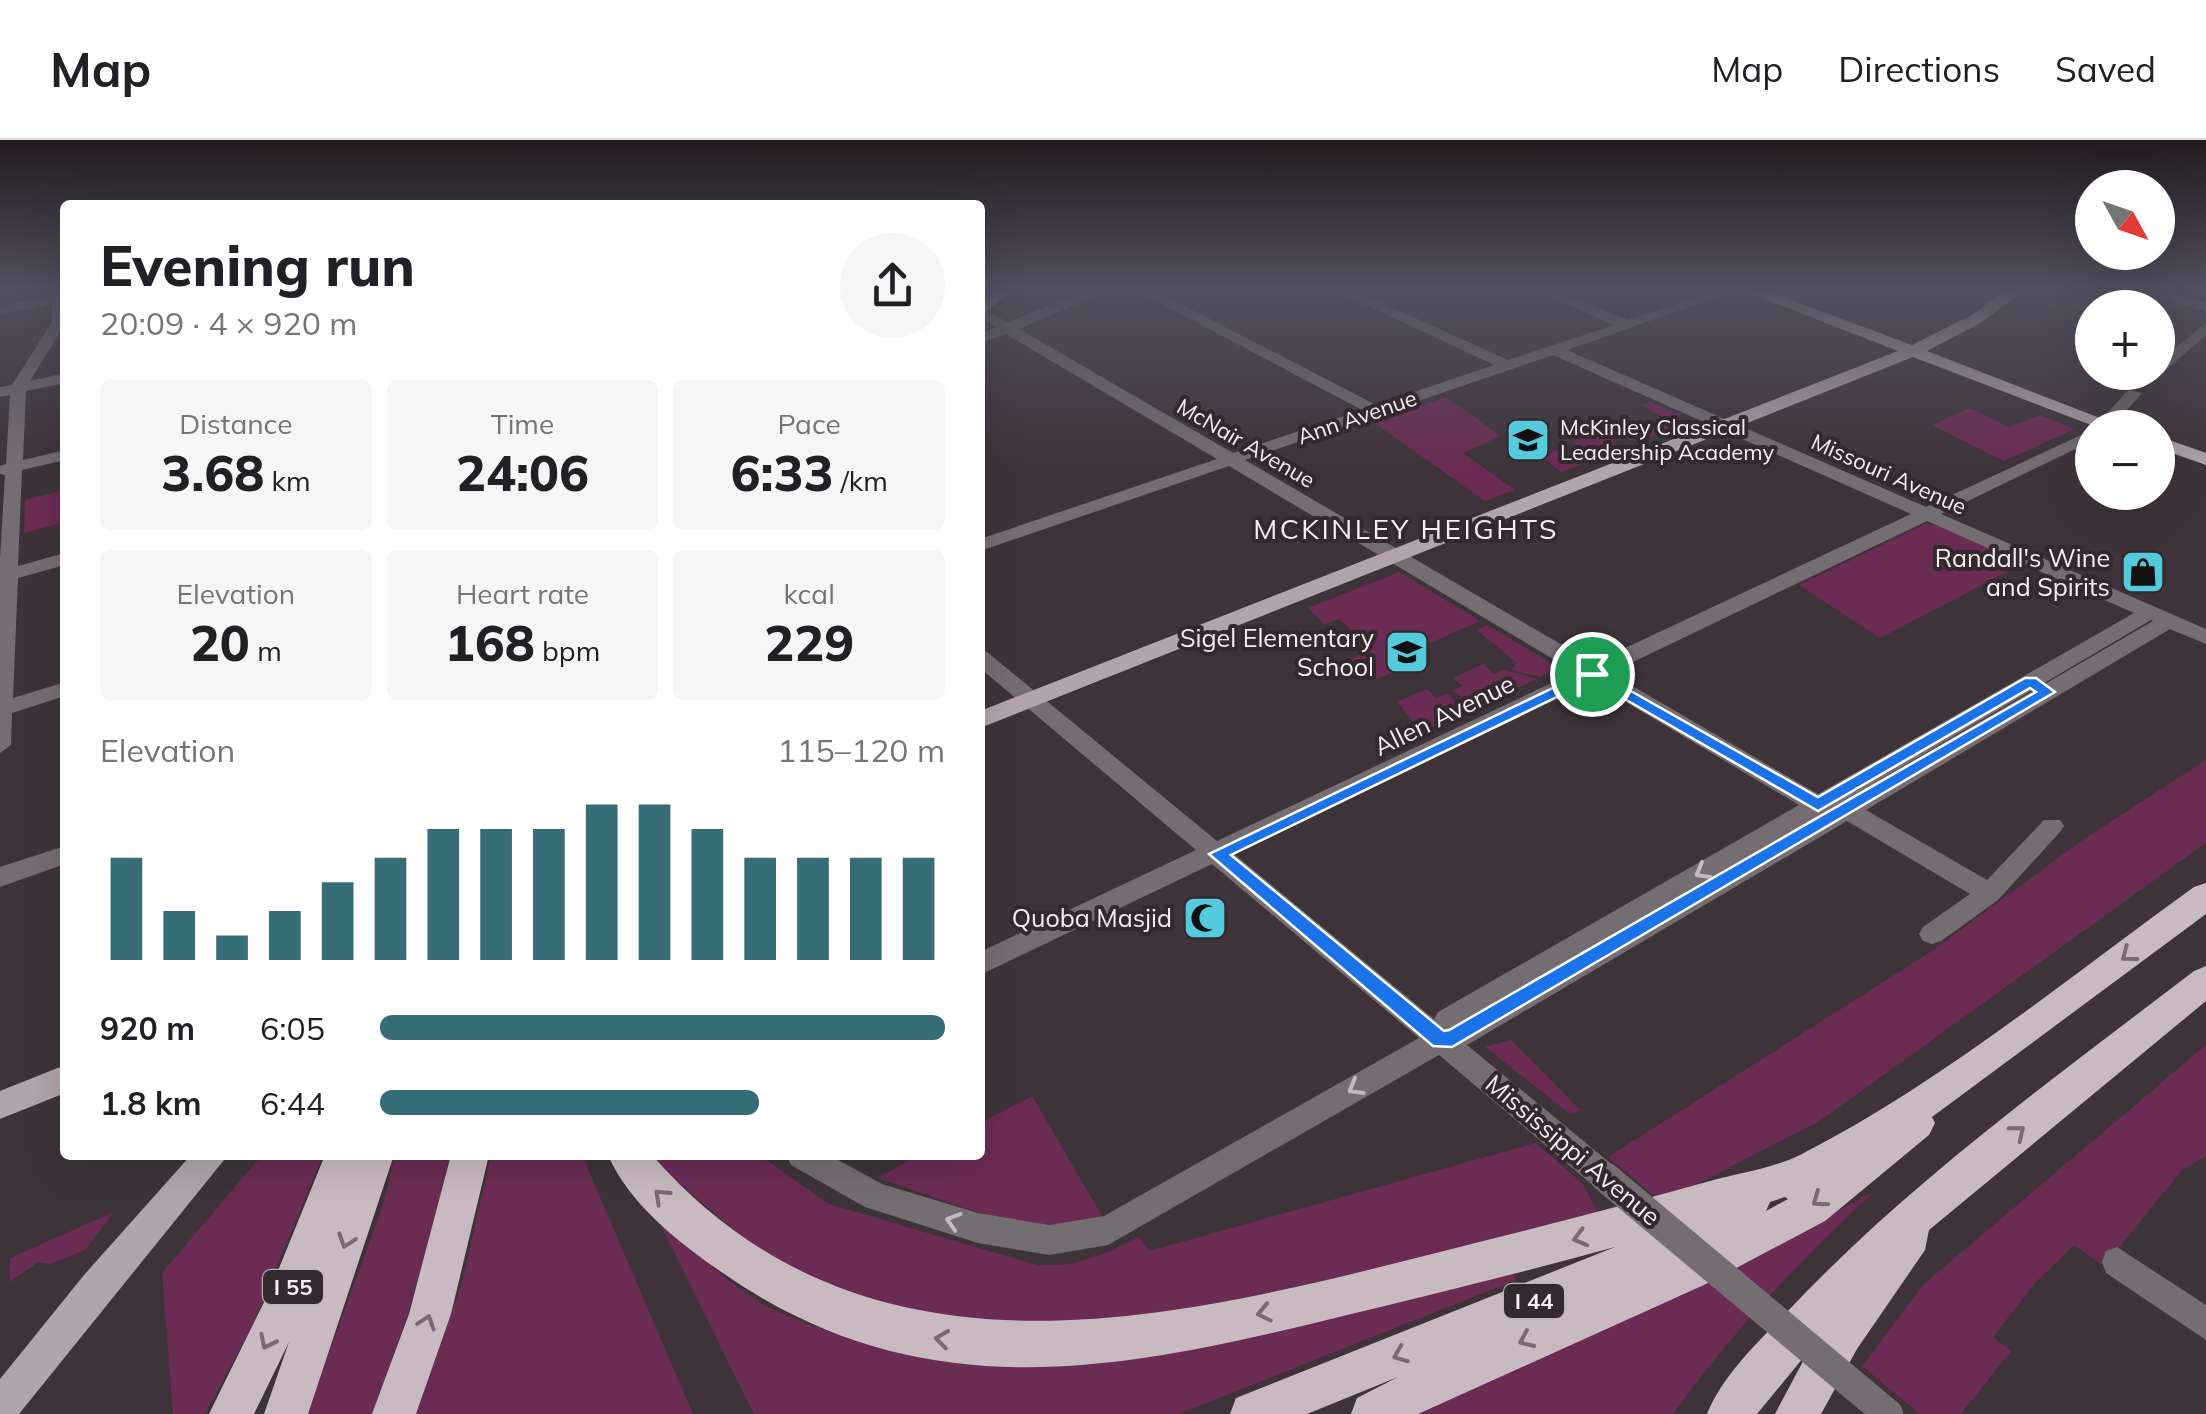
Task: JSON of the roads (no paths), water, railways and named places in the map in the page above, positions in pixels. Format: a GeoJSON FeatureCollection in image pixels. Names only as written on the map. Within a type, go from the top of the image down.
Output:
{"type":"FeatureCollection","features":[{"type":"Feature","properties":{"kind":"highway","name":"I 44"},"geometry":{"type":"LineString","coordinates":[[1252,1414],[1620,1266],[1808,1172],[2002,1049],[2206,896]]}},
{"type":"Feature","properties":{"kind":"highway"},"geometry":{"type":"LineString","coordinates":[[1729,1414],[1826,1296],[1942,1194],[2206,981]]}},
{"type":"Feature","properties":{"kind":"highway"},"geometry":{"type":"LineString","coordinates":[[1373,1414],[1460,1369],[1683,1273],[1798,1215],[1875,1159],[2002,1049]]}},
{"type":"Feature","properties":{"kind":"highway","name":"I 55"},"geometry":{"type":"LineString","coordinates":[[231,1414],[287,1300],[342,1160]]}},
{"type":"Feature","properties":{"kind":"highway"},"geometry":{"type":"LineString","coordinates":[[287,1403],[374,1160]]}},
{"type":"Feature","properties":{"kind":"highway"},"geometry":{"type":"LineString","coordinates":[[394,1414],[430,1314],[469,1160]]}},
{"type":"Feature","properties":{"kind":"highway"},"geometry":{"type":"LineString","coordinates":[[631,1160],[646,1182],[700,1232],[796,1294],[920,1336],[1036,1348],[1176,1332],[1330,1298],[1620,1228],[1808,1172]]}},
{"type":"Feature","properties":{"kind":"highway"},"geometry":{"type":"LineString","coordinates":[[1797,1414],[1842,1334],[1942,1194]]}},
{"type":"Feature","properties":{"kind":"main road"},"geometry":{"type":"LineString","coordinates":[[1907,348],[2075,416]]}},
{"type":"Feature","properties":{"kind":"main road"},"geometry":{"type":"LineString","coordinates":[[985,718],[1918,348]]}},
{"type":"Feature","properties":{"kind":"main road"},"geometry":{"type":"LineString","coordinates":[[2175,448],[2206,460]]}},
{"type":"Feature","properties":{"kind":"main road"},"geometry":{"type":"LineString","coordinates":[[0,1105],[60,1081]]}},
{"type":"Feature","properties":{"kind":"main road"},"geometry":{"type":"LineString","coordinates":[[0,1409],[96,1286],[208,1160]]}},
{"type":"Feature","properties":{"kind":"street"},"geometry":{"type":"LineString","coordinates":[[0,744],[9,390],[40,348]]}},
{"type":"Feature","properties":{"kind":"street","name":"McNair Avenue"},"geometry":{"type":"LineString","coordinates":[[1042,348],[1818,805]]}},
{"type":"Feature","properties":{"kind":"street"},"geometry":{"type":"LineString","coordinates":[[1256,348],[1376,411]]}},
{"type":"Feature","properties":{"kind":"street"},"geometry":{"type":"LineString","coordinates":[[1469,348],[1508,366]]}},
{"type":"Feature","properties":{"kind":"street","name":"Ann Avenue"},"geometry":{"type":"LineString","coordinates":[[985,543],[1559,348]]}},
{"type":"Feature","properties":{"kind":"street","name":"Missouri Avenue"},"geometry":{"type":"LineString","coordinates":[[1554,350],[2206,638]]}},
{"type":"Feature","properties":{"kind":"street"},"geometry":{"type":"LineString","coordinates":[[9,390],[60,379]]}},
{"type":"Feature","properties":{"kind":"street","name":"Allen Avenue"},"geometry":{"type":"LineString","coordinates":[[2120,410],[2137,390]]}},
{"type":"Feature","properties":{"kind":"street","name":"Allen Avenue"},"geometry":{"type":"LineString","coordinates":[[985,962],[2075,442]]}},
{"type":"Feature","properties":{"kind":"street"},"geometry":{"type":"LineString","coordinates":[[7,469],[60,456]]}},
{"type":"Feature","properties":{"kind":"street"},"geometry":{"type":"LineString","coordinates":[[4,576],[60,560]]}},
{"type":"Feature","properties":{"kind":"street"},"geometry":{"type":"LineString","coordinates":[[1440,1040],[1447,1020],[1818,805],[1948,740],[2159,617]]}},
{"type":"Feature","properties":{"kind":"street","name":"Mississippi Avenue"},"geometry":{"type":"LineString","coordinates":[[985,661],[1888,1414]]}},
{"type":"Feature","properties":{"kind":"street"},"geometry":{"type":"LineString","coordinates":[[1,709],[60,691]]}},
{"type":"Feature","properties":{"kind":"street"},"geometry":{"type":"LineString","coordinates":[[811,1160],[876,1197],[978,1228],[1048,1240],[1108,1230],[1440,1040],[1463,1035],[1848,810],[1948,740]]}},
{"type":"Feature","properties":{"kind":"street"},"geometry":{"type":"LineString","coordinates":[[1818,805],[1848,810],[1989,892]]}},
{"type":"Feature","properties":{"kind":"street"},"geometry":{"type":"LineString","coordinates":[[1932,934],[1989,892],[2052,826]]}},
{"type":"Feature","properties":{"kind":"street"},"geometry":{"type":"LineString","coordinates":[[0,878],[60,857]]}},
{"type":"Feature","properties":{"kind":"street"},"geometry":{"type":"LineString","coordinates":[[2117,1262],[2206,1324]]}},
{"type":"Feature","properties":{"kind":"place","name":"McKinley Classical Leadership Academy"},"geometry":{"type":"Point","coordinates":[1528,440]}},
{"type":"Feature","properties":{"kind":"place","name":"Randall's Wine and Spirits"},"geometry":{"type":"Point","coordinates":[2143,572]}},
{"type":"Feature","properties":{"kind":"place","name":"Sigel Elementary School"},"geometry":{"type":"Point","coordinates":[1407,652]}},
{"type":"Feature","properties":{"kind":"place","name":"Quoba Masjid"},"geometry":{"type":"Point","coordinates":[1205,918]}},
{"type":"Feature","properties":{"kind":"district","name":"MCKINLEY HEIGHTS"},"geometry":{"type":"Point","coordinates":[1406,529]}}]}
